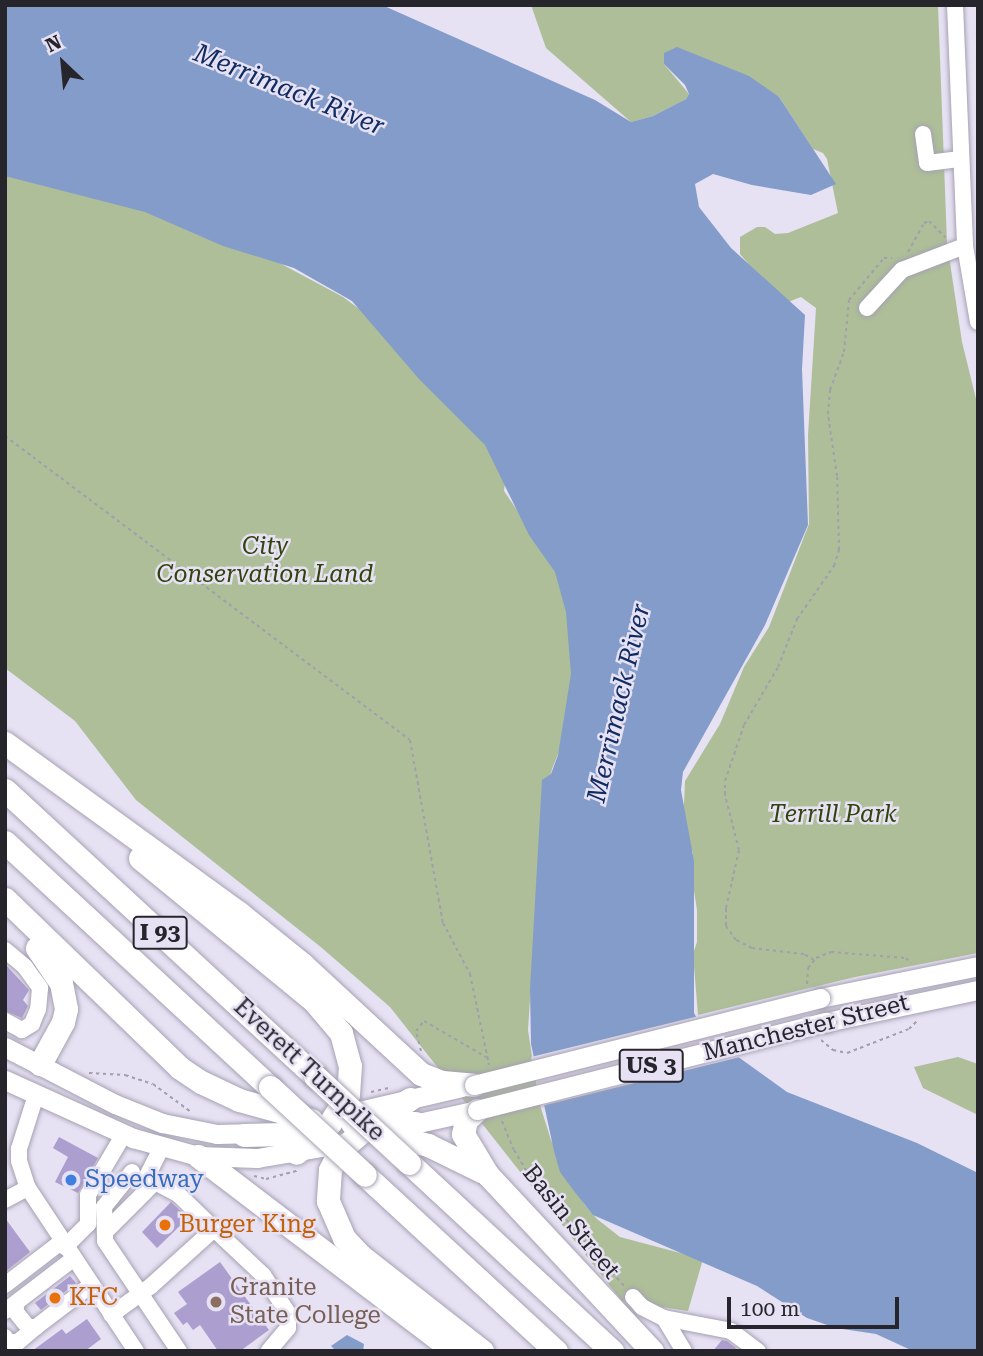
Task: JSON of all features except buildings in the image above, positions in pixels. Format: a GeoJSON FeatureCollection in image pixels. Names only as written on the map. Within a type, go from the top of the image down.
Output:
{"type":"FeatureCollection","features":[{"type":"Feature","properties":{"kind":"highway"},"geometry":{"type":"LineString","coordinates":[[5,744],[239,913],[301,963],[421,1074],[442,1082],[482,1078]]}},
{"type":"Feature","properties":{"kind":"highway"},"geometry":{"type":"LineString","coordinates":[[5,744],[313,1001],[332,1020],[347,1048],[351,1087],[298,1161]]}},
{"type":"Feature","properties":{"kind":"highway","name":"Everett Turnpike"},"geometry":{"type":"LineString","coordinates":[[5,790],[612,1351]]}},
{"type":"Feature","properties":{"kind":"highway","name":"Everett Turnpike"},"geometry":{"type":"LineString","coordinates":[[5,842],[556,1351]]}},
{"type":"Feature","properties":{"kind":"highway"},"geometry":{"type":"LineString","coordinates":[[5,899],[180,1068],[201,1082],[239,1100],[324,1124],[404,1136],[486,1174]]}},
{"type":"Feature","properties":{"kind":"highway"},"geometry":{"type":"LineString","coordinates":[[5,911],[55,970],[65,996],[63,1022],[40,1064]]}},
{"type":"Feature","properties":{"kind":"highway"},"geometry":{"type":"LineString","coordinates":[[410,1099],[332,1160],[327,1184],[328,1201],[344,1238],[369,1262],[482,1351]]}},
{"type":"Feature","properties":{"kind":"highway"},"geometry":{"type":"LineString","coordinates":[[477,1110],[466,1121],[463,1134],[486,1174],[652,1351]]}},
{"type":"Feature","properties":{"kind":"highway"},"geometry":{"type":"LineString","coordinates":[[366,1132],[415,1123]]}},
{"type":"Feature","properties":{"kind":"highway"},"geometry":{"type":"LineString","coordinates":[[244,1135],[324,1124]]}},
{"type":"Feature","properties":{"kind":"highway"},"geometry":{"type":"LineString","coordinates":[[198,1156],[454,1351]]}},
{"type":"Feature","properties":{"kind":"main road","name":"Manchester Street"},"geometry":{"type":"LineString","coordinates":[[324,1124],[482,1078],[820,998],[978,966]]}},
{"type":"Feature","properties":{"kind":"main road","name":"Manchester Street"},"geometry":{"type":"LineString","coordinates":[[415,1123],[477,1110],[826,1022],[978,990]]}},
{"type":"Feature","properties":{"kind":"main road"},"geometry":{"type":"LineString","coordinates":[[5,1047],[116,1104],[162,1123],[217,1134],[244,1135]]}},
{"type":"Feature","properties":{"kind":"main road"},"geometry":{"type":"LineString","coordinates":[[36,1095],[40,1064]]}},
{"type":"Feature","properties":{"kind":"main road"},"geometry":{"type":"LineString","coordinates":[[5,1080],[124,1134],[198,1156],[298,1161],[366,1132]]}},
{"type":"Feature","properties":{"kind":"street"},"geometry":{"type":"LineString","coordinates":[[956,5],[961,164],[958,243],[978,322]]}},
{"type":"Feature","properties":{"kind":"street"},"geometry":{"type":"LineString","coordinates":[[923,134],[927,163],[978,164]]}},
{"type":"Feature","properties":{"kind":"street"},"geometry":{"type":"LineString","coordinates":[[867,308],[902,270],[958,243]]}},
{"type":"Feature","properties":{"kind":"street"},"geometry":{"type":"LineString","coordinates":[[5,950],[25,967],[40,988],[38,1009],[32,1024],[22,1030],[5,1021]]}},
{"type":"Feature","properties":{"kind":"street"},"geometry":{"type":"LineString","coordinates":[[36,1095],[12,1161],[66,1249],[136,1351]]}},
{"type":"Feature","properties":{"kind":"street"},"geometry":{"type":"LineString","coordinates":[[36,1327],[28,1327],[11,1307],[88,1224],[88,1195],[124,1134]]}},
{"type":"Feature","properties":{"kind":"street"},"geometry":{"type":"LineString","coordinates":[[105,1232],[145,1177],[162,1147]]}},
{"type":"Feature","properties":{"kind":"street"},"geometry":{"type":"LineString","coordinates":[[111,1157],[178,1194],[263,1275],[288,1313],[288,1328],[269,1351]]}},
{"type":"Feature","properties":{"kind":"street"},"geometry":{"type":"LineString","coordinates":[[145,1177],[107,1200],[105,1241],[179,1351]]}},
{"type":"Feature","properties":{"kind":"street"},"geometry":{"type":"LineString","coordinates":[[5,1200],[28,1188]]}},
{"type":"Feature","properties":{"kind":"street"},"geometry":{"type":"LineString","coordinates":[[111,1315],[139,1295],[214,1229]]}},
{"type":"Feature","properties":{"kind":"street"},"geometry":{"type":"LineString","coordinates":[[5,1285],[66,1249]]}},
{"type":"Feature","properties":{"kind":"street"},"geometry":{"type":"LineString","coordinates":[[5,1337],[8,1342],[18,1342],[91,1285]]}},
{"type":"Feature","properties":{"kind":"street","name":"Basin Street"},"geometry":{"type":"LineString","coordinates":[[633,1297],[642,1307],[664,1318],[684,1351]]}},
{"type":"Feature","properties":{"kind":"street"},"geometry":{"type":"LineString","coordinates":[[664,1318],[731,1331],[758,1351]]}},
{"type":"Feature","properties":{"kind":"path"},"geometry":{"type":"LineString","coordinates":[[904,257],[924,223],[929,221],[958,243]]}},
{"type":"Feature","properties":{"kind":"path"},"geometry":{"type":"LineString","coordinates":[[814,960],[804,954],[752,948],[736,940],[726,926],[726,908],[739,850],[724,795],[725,781],[744,725],[778,667],[797,619],[834,566],[839,551],[837,476],[828,414],[830,390],[844,352],[849,300],[884,258],[890,257],[895,261]]}},
{"type":"Feature","properties":{"kind":"path"},"geometry":{"type":"LineString","coordinates":[[5,436],[410,740],[443,923],[470,974],[487,1057],[482,1078]]}},
{"type":"Feature","properties":{"kind":"path"},"geometry":{"type":"LineString","coordinates":[[422,1053],[416,1031],[424,1021],[487,1057]]}},
{"type":"Feature","properties":{"kind":"path"},"geometry":{"type":"LineString","coordinates":[[87,1073],[125,1075],[153,1084],[196,1115]]}},
{"type":"Feature","properties":{"kind":"path","name":"Basin Street"},"geometry":{"type":"LineString","coordinates":[[502,1122],[534,1183],[633,1297]]}},
{"type":"Feature","properties":{"kind":"path"},"geometry":{"type":"LineString","coordinates":[[247,1176],[266,1180],[298,1161]]}},
{"type":"Feature","properties":{"kind":"green space","name":"Terrill Park"},"geometry":{"type":"Polygon","coordinates":[[[531,5],[938,5],[947,243],[962,342],[978,407],[978,953],[855,977],[698,1015],[693,954],[697,942],[697,910],[690,865],[693,853],[683,827],[685,781],[720,724],[744,667],[769,627],[809,524],[808,435],[816,308],[801,297],[783,304],[740,254],[740,237],[757,227],[765,227],[775,234],[788,233],[838,213],[827,159],[823,153],[813,149],[779,97],[664,64],[689,94],[686,99],[653,116],[631,122],[546,48],[531,5]]]}},
{"type":"Feature","properties":{"kind":"green space","name":"City Conservation Land"},"geometry":{"type":"Polygon","coordinates":[[[5,171],[82,187],[272,259],[343,297],[381,325],[442,381],[506,473],[504,491],[553,563],[581,639],[568,729],[552,769],[543,803],[528,1030],[539,1102],[551,1140],[584,1204],[597,1219],[620,1237],[703,1259],[688,1311],[622,1301],[390,1007],[322,948],[136,800],[75,721],[5,668],[5,171]]]}},
{"type":"Feature","properties":{"kind":"green space"},"geometry":{"type":"Polygon","coordinates":[[[958,1057],[978,1064],[978,1115],[923,1088],[914,1067],[958,1057]]]}},
{"type":"Feature","properties":{"kind":"water","name":"Merrimack River"},"geometry":{"type":"Polygon","coordinates":[[[5,5],[382,5],[595,100],[631,122],[653,116],[686,99],[689,94],[685,85],[664,64],[664,53],[677,47],[749,76],[779,97],[836,184],[811,195],[752,185],[713,174],[695,184],[699,207],[731,248],[805,315],[802,369],[808,525],[765,625],[683,772],[681,790],[694,861],[694,1013],[705,1033],[787,1092],[917,1143],[978,1173],[978,1351],[913,1351],[876,1334],[836,1328],[807,1318],[757,1286],[593,1215],[560,1172],[531,1044],[530,989],[542,780],[551,774],[558,755],[571,674],[566,612],[555,572],[529,535],[485,445],[419,379],[352,301],[294,268],[223,246],[145,212],[5,176],[5,5]]]}},
{"type":"Feature","properties":{"kind":"water"},"geometry":{"type":"Polygon","coordinates":[[[347,1335],[364,1344],[363,1351],[336,1351],[331,1346],[347,1335]]]}},
{"type":"Feature","properties":{"kind":"pier"},"geometry":{"type":"Polygon","coordinates":[[[699,1016],[708,1031],[744,1056],[541,1106],[531,1057],[699,1016]]]}},
{"type":"Feature","properties":{"kind":"place","name":"Speedway"},"geometry":{"type":"Point","coordinates":[71,1180]}},
{"type":"Feature","properties":{"kind":"place","name":"Burger King"},"geometry":{"type":"Point","coordinates":[165,1225]}},
{"type":"Feature","properties":{"kind":"place","name":"KFC"},"geometry":{"type":"Point","coordinates":[55,1298]}},
{"type":"Feature","properties":{"kind":"place","name":"Granite State College"},"geometry":{"type":"Point","coordinates":[216,1302]}}]}
